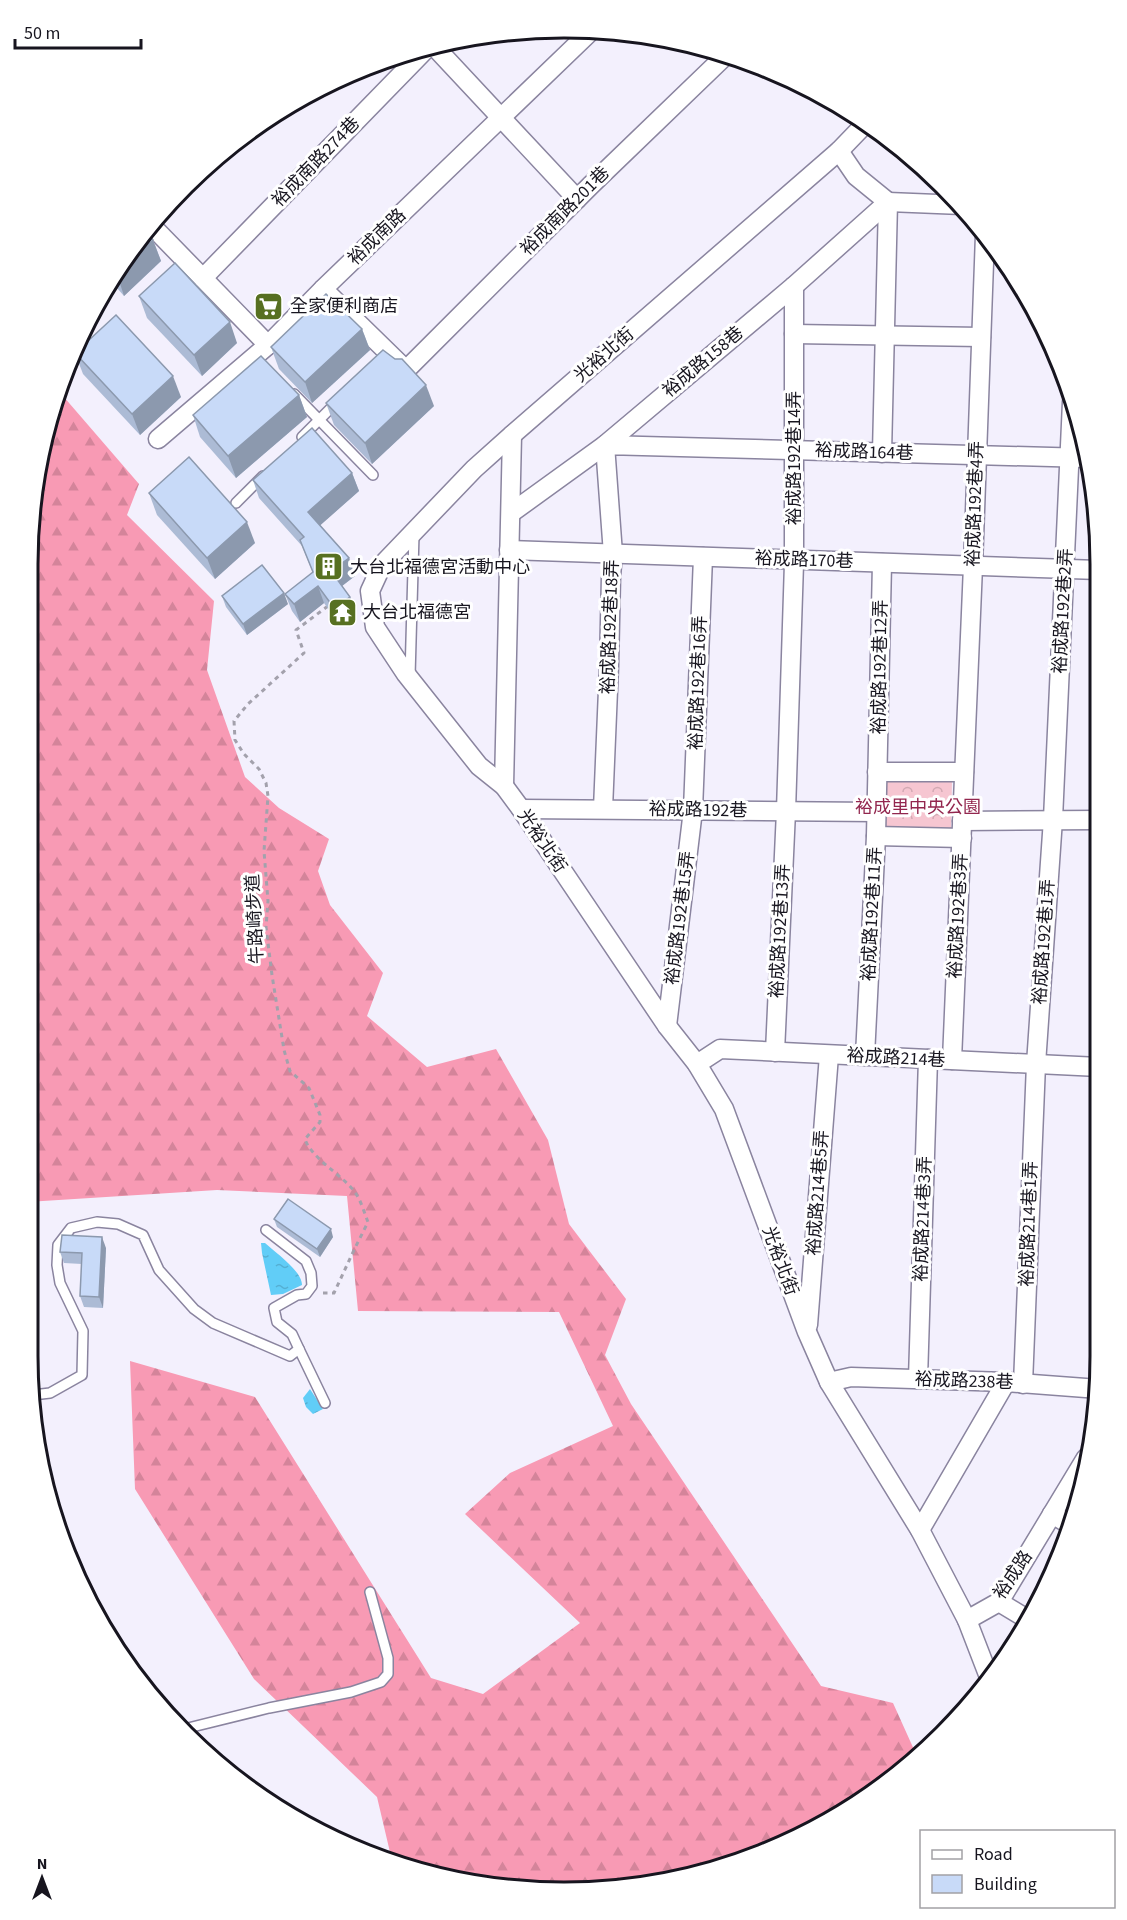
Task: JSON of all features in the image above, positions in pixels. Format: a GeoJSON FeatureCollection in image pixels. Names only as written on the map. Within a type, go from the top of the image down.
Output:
{"type":"FeatureCollection","features":[{"type":"Feature","properties":{"kind":"street","name":"裕成南路"},"geometry":{"type":"LineString","coordinates":[[158,439],[263,355],[323,289],[583,39]]}},
{"type":"Feature","properties":{"kind":"street"},"geometry":{"type":"LineString","coordinates":[[438,53],[577,199]]}},
{"type":"Feature","properties":{"kind":"street","name":"裕成南路274巷"},"geometry":{"type":"LineString","coordinates":[[202,278],[420,57]]}},
{"type":"Feature","properties":{"kind":"street","name":"裕成南路201巷"},"geometry":{"type":"LineString","coordinates":[[323,289],[406,370],[577,199],[720,61]]}},
{"type":"Feature","properties":{"kind":"street","name":"光裕北街"},"geometry":{"type":"LineString","coordinates":[[861,129],[839,151],[474,470],[382,565],[369,591],[375,627],[410,678],[479,766],[504,786],[521,809],[667,1026],[697,1064],[724,1109],[807,1332],[829,1382],[920,1530],[967,1620],[986,1670]]}},
{"type":"Feature","properties":{"kind":"street"},"geometry":{"type":"LineString","coordinates":[[839,151],[856,176],[888,202],[947,204]]}},
{"type":"Feature","properties":{"kind":"street"},"geometry":{"type":"LineString","coordinates":[[882,453],[888,202]]}},
{"type":"Feature","properties":{"kind":"street","name":"裕成路158巷"},"geometry":{"type":"LineString","coordinates":[[511,513],[605,445],[794,286],[888,202]]}},
{"type":"Feature","properties":{"kind":"street"},"geometry":{"type":"LineString","coordinates":[[156,231],[202,278],[263,355]]}},
{"type":"Feature","properties":{"kind":"street","name":"裕成路192巷4弄"},"geometry":{"type":"LineString","coordinates":[[963,772],[984,248]]}},
{"type":"Feature","properties":{"kind":"street","name":"裕成路192巷14弄"},"geometry":{"type":"LineString","coordinates":[[786,811],[794,560],[794,286]]}},
{"type":"Feature","properties":{"kind":"street"},"geometry":{"type":"LineString","coordinates":[[794,334],[981,336]]}},
{"type":"Feature","properties":{"kind":"street"},"geometry":{"type":"LineString","coordinates":[[504,786],[512,435]]}},
{"type":"Feature","properties":{"kind":"street","name":"裕成路164巷"},"geometry":{"type":"LineString","coordinates":[[605,445],[1078,458]]}},
{"type":"Feature","properties":{"kind":"street","name":"裕成路192巷18弄"},"geometry":{"type":"LineString","coordinates":[[603,809],[610,576],[613,554],[605,445]]}},
{"type":"Feature","properties":{"kind":"street","name":"裕成路192巷2弄"},"geometry":{"type":"LineString","coordinates":[[1053,819],[1065,569],[1079,460]]}},
{"type":"Feature","properties":{"kind":"street","name":"裕成路170巷"},"geometry":{"type":"LineString","coordinates":[[509,550],[1090,570]]}},
{"type":"Feature","properties":{"kind":"street","name":"裕成路192巷16弄"},"geometry":{"type":"LineString","coordinates":[[693,810],[703,557]]}},
{"type":"Feature","properties":{"kind":"street","name":"裕成路192巷12弄"},"geometry":{"type":"LineString","coordinates":[[878,772],[882,563]]}},
{"type":"Feature","properties":{"kind":"street"},"geometry":{"type":"LineString","coordinates":[[878,772],[963,772]]}},
{"type":"Feature","properties":{"kind":"street","name":"裕成路192巷11弄"},"geometry":{"type":"LineString","coordinates":[[865,1056],[878,772]]}},
{"type":"Feature","properties":{"kind":"street","name":"裕成路192巷3弄"},"geometry":{"type":"LineString","coordinates":[[952,1060],[963,772]]}},
{"type":"Feature","properties":{"kind":"street","name":"裕成路192巷"},"geometry":{"type":"LineString","coordinates":[[521,809],[876,812]]}},
{"type":"Feature","properties":{"kind":"street","name":"裕成路192巷15弄"},"geometry":{"type":"LineString","coordinates":[[667,1026],[693,810]]}},
{"type":"Feature","properties":{"kind":"street","name":"裕成路192巷13弄"},"geometry":{"type":"LineString","coordinates":[[775,1052],[786,811]]}},
{"type":"Feature","properties":{"kind":"street"},"geometry":{"type":"LineString","coordinates":[[876,836],[1053,819],[1090,820]]}},
{"type":"Feature","properties":{"kind":"street","name":"裕成路192巷1弄"},"geometry":{"type":"LineString","coordinates":[[1036,1064],[1053,819]]}},
{"type":"Feature","properties":{"kind":"street","name":"裕成路214巷"},"geometry":{"type":"LineString","coordinates":[[697,1064],[720,1049],[1090,1067]]}},
{"type":"Feature","properties":{"kind":"street","name":"裕成路214巷5弄"},"geometry":{"type":"LineString","coordinates":[[807,1332],[828,1054]]}},
{"type":"Feature","properties":{"kind":"street","name":"裕成路214巷3弄"},"geometry":{"type":"LineString","coordinates":[[918,1379],[928,1059]]}},
{"type":"Feature","properties":{"kind":"street","name":"裕成路214巷1弄"},"geometry":{"type":"LineString","coordinates":[[1015,1383],[1036,1064]]}},
{"type":"Feature","properties":{"kind":"street","name":"裕成路238巷"},"geometry":{"type":"LineString","coordinates":[[829,1382],[851,1377],[1088,1388]]}},
{"type":"Feature","properties":{"kind":"street"},"geometry":{"type":"LineString","coordinates":[[920,1530],[1015,1383]]}},
{"type":"Feature","properties":{"kind":"street","name":"裕成路"},"geometry":{"type":"LineString","coordinates":[[967,1620],[999,1602],[1076,1475]]}},
{"type":"Feature","properties":{"kind":"street"},"geometry":{"type":"LineString","coordinates":[[1052,1514],[1064,1521]]}},
{"type":"Feature","properties":{"kind":"street"},"geometry":{"type":"LineString","coordinates":[[999,1602],[1021,1616]]}},
{"type":"Feature","properties":{"kind":"lane"},"geometry":{"type":"LineString","coordinates":[[288,388],[373,475]]}},
{"type":"Feature","properties":{"kind":"lane"},"geometry":{"type":"LineString","coordinates":[[294,446],[343,395]]}},
{"type":"Feature","properties":{"kind":"lane"},"geometry":{"type":"LineString","coordinates":[[236,503],[269,470]]}},
{"type":"Feature","properties":{"kind":"lane"},"geometry":{"type":"LineString","coordinates":[[410,678],[414,531]]}},
{"type":"Feature","properties":{"kind":"lane"},"geometry":{"type":"LineString","coordinates":[[39,1394],[50,1393],[81,1375],[83,1331],[60,1283],[57,1264],[58,1245],[71,1228],[97,1222],[118,1224],[143,1234],[159,1270],[194,1308],[213,1323],[290,1356],[299,1349]]}},
{"type":"Feature","properties":{"kind":"lane"},"geometry":{"type":"LineString","coordinates":[[266,1230],[306,1261],[311,1274],[312,1286],[306,1294],[297,1295],[274,1308],[277,1322],[292,1334],[325,1403]]}},
{"type":"Feature","properties":{"kind":"lane"},"geometry":{"type":"LineString","coordinates":[[191,1727],[269,1708],[351,1692],[381,1682],[388,1674],[388,1658],[370,1592]]}},
{"type":"Feature","properties":{"kind":"path","name":"牛路崎步道"},"geometry":{"type":"LineString","coordinates":[[309,1289],[322,1293],[334,1293],[369,1222],[356,1193],[308,1148],[305,1139],[320,1122],[320,1115],[309,1088],[290,1071],[284,1050],[266,927],[268,901],[264,851],[267,789],[259,769],[244,754],[235,740],[234,721],[304,653],[296,630],[329,606]]}},
{"type":"Feature","properties":{"kind":"green space"},"geometry":{"type":"Polygon","coordinates":[[[64,397],[139,484],[127,515],[214,601],[207,670],[245,777],[279,808],[329,839],[318,871],[330,905],[383,973],[367,1016],[427,1067],[496,1049],[548,1140],[569,1224],[626,1299],[605,1355],[631,1404],[821,1686],[893,1703],[914,1749],[856,1794],[796,1828],[733,1855],[666,1872],[598,1881],[529,1881],[461,1872],[427,1865],[390,1853],[377,1797],[254,1679],[135,1489],[130,1361],[255,1397],[431,1678],[483,1694],[580,1623],[465,1514],[510,1473],[613,1426],[559,1312],[358,1311],[347,1196],[217,1190],[38,1201],[39,529],[48,461],[64,397]]]}},
{"type":"Feature","properties":{"kind":"green space","name":"裕成里中央公園"},"geometry":{"type":"Polygon","coordinates":[[[952,781],[951,834],[884,832],[887,782],[952,781]]]}},
{"type":"Feature","properties":{"kind":"water"},"geometry":{"type":"Polygon","coordinates":[[[261,1243],[265,1243],[293,1268],[302,1285],[283,1294],[271,1295],[261,1243]]]}},
{"type":"Feature","properties":{"kind":"water"},"geometry":{"type":"Polygon","coordinates":[[[310,1389],[323,1409],[313,1414],[306,1407],[303,1398],[310,1389]]]}},
{"type":"Feature","properties":{"kind":"building"},"geometry":{"type":"Polygon","coordinates":[[[151,237],[153,240],[138,254],[151,237]]]}},
{"type":"Feature","properties":{"kind":"building"},"geometry":{"type":"Polygon","coordinates":[[[175,263],[230,322],[194,355],[139,296],[175,263]]]}},
{"type":"Feature","properties":{"kind":"building"},"geometry":{"type":"Polygon","coordinates":[[[326,294],[362,329],[305,382],[271,347],[326,294]]]}},
{"type":"Feature","properties":{"kind":"building"},"geometry":{"type":"Polygon","coordinates":[[[116,315],[173,376],[132,414],[80,358],[87,342],[116,315]]]}},
{"type":"Feature","properties":{"kind":"building"},"geometry":{"type":"Polygon","coordinates":[[[383,350],[395,359],[402,359],[426,385],[365,443],[326,403],[383,350]]]}},
{"type":"Feature","properties":{"kind":"building"},"geometry":{"type":"Polygon","coordinates":[[[261,356],[299,395],[228,456],[193,415],[261,356]]]}},
{"type":"Feature","properties":{"kind":"building"},"geometry":{"type":"Polygon","coordinates":[[[312,428],[352,473],[308,512],[349,558],[331,571],[350,597],[334,608],[318,586],[294,604],[285,594],[313,572],[300,540],[304,537],[253,480],[312,428]]]}},
{"type":"Feature","properties":{"kind":"building"},"geometry":{"type":"Polygon","coordinates":[[[189,457],[247,522],[207,558],[149,493],[189,457]]]}},
{"type":"Feature","properties":{"kind":"building"},"geometry":{"type":"Polygon","coordinates":[[[262,565],[284,593],[243,624],[222,596],[262,565]]]}},
{"type":"Feature","properties":{"kind":"building"},"geometry":{"type":"Polygon","coordinates":[[[288,1199],[331,1229],[317,1249],[274,1219],[288,1199]]]}},
{"type":"Feature","properties":{"kind":"building"},"geometry":{"type":"Polygon","coordinates":[[[62,1235],[102,1237],[99,1297],[80,1296],[82,1253],[60,1252],[62,1235]]]}},
{"type":"Feature","properties":{"kind":"place","name":"全家便利商店"},"geometry":{"type":"Point","coordinates":[269,306]}},
{"type":"Feature","properties":{"kind":"place","name":"大台北福德宮活動中心"},"geometry":{"type":"Point","coordinates":[329,567]}},
{"type":"Feature","properties":{"kind":"place","name":"大台北福德宮"},"geometry":{"type":"Point","coordinates":[342,612]}}]}
